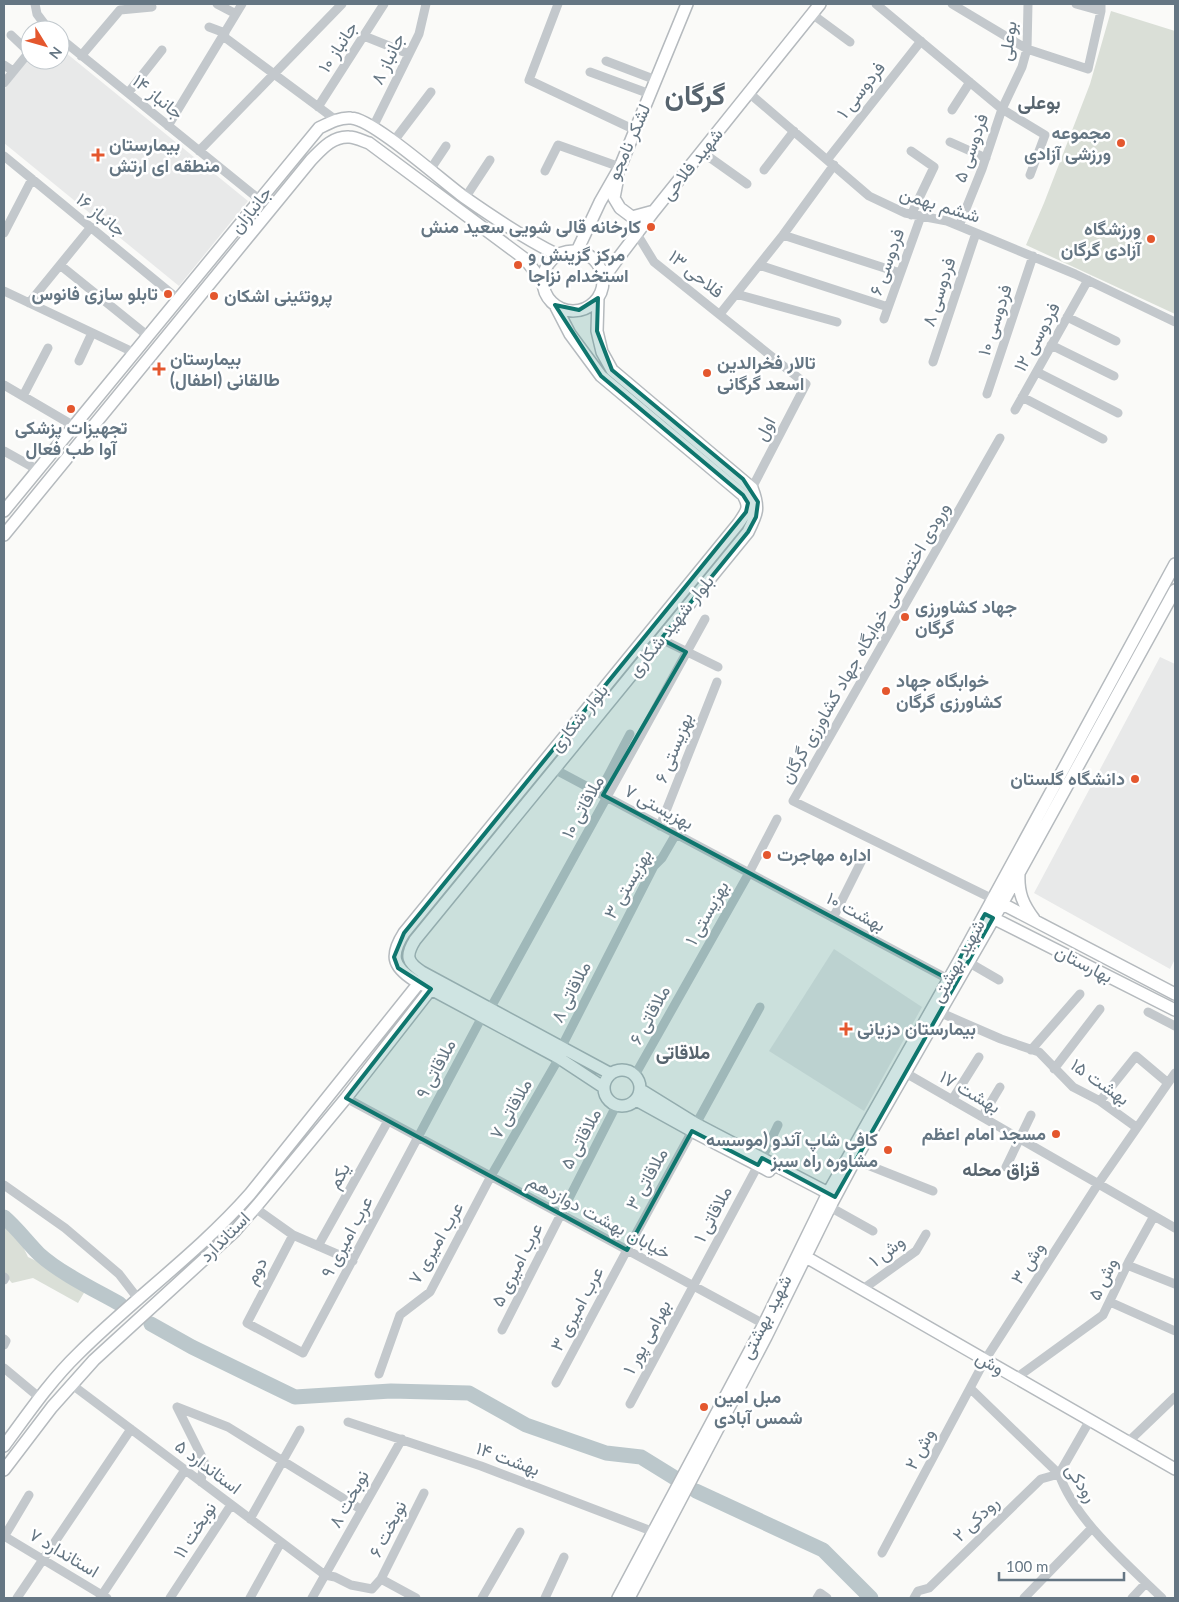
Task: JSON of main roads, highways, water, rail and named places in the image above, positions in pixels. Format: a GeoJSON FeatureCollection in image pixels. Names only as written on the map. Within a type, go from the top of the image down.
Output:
{"type":"FeatureCollection","features":[{"type":"Feature","properties":{"kind":"main road","name":"لشکر نامجو"},"geometry":{"type":"LineString","coordinates":[[577,251],[600,202],[620,168],[687,4]]}},
{"type":"Feature","properties":{"kind":"main road","name":"شهید فلاحی"},"geometry":{"type":"LineString","coordinates":[[603,279],[654,211],[820,4]]}},
{"type":"Feature","properties":{"kind":"main road","name":"جانبازان"},"geometry":{"type":"LineString","coordinates":[[4,511],[319,128],[336,120],[352,118],[373,127],[466,198],[503,223]]}},
{"type":"Feature","properties":{"kind":"main road","name":"جانبازان"},"geometry":{"type":"LineString","coordinates":[[4,535],[316,155],[327,144],[339,138],[349,136],[369,143],[526,259],[543,282]]}},
{"type":"Feature","properties":{"kind":"main road"},"geometry":{"type":"LineString","coordinates":[[620,168],[614,198],[620,208],[632,217],[654,211]]}},
{"type":"Feature","properties":{"kind":"main road"},"geometry":{"type":"LineString","coordinates":[[494,235],[503,223],[534,243],[558,254]]}},
{"type":"Feature","properties":{"kind":"main road"},"geometry":{"type":"LineString","coordinates":[[224,243],[236,252]]}},
{"type":"Feature","properties":{"kind":"main road"},"geometry":{"type":"LineString","coordinates":[[577,251],[589,255],[601,268],[603,287],[598,298],[591,305],[579,310],[564,310],[555,306],[546,296],[543,282],[546,268],[558,254],[577,251]]}},
{"type":"Feature","properties":{"kind":"main road","name":"بلوار شهید شکاری"},"geometry":{"type":"LineString","coordinates":[[432,984],[413,966],[408,956],[409,949],[748,532],[756,517],[758,502],[752,488],[612,370],[602,352],[597,332],[598,298]]}},
{"type":"Feature","properties":{"kind":"main road","name":"بلوار شکاری"},"geometry":{"type":"LineString","coordinates":[[555,306],[570,334],[601,376],[736,488],[748,503],[746,512],[404,933],[397,944],[394,957],[398,968],[419,983],[432,984],[560,1053],[610,1074]]}},
{"type":"Feature","properties":{"kind":"main road","name":"شهید بهشتی"},"geometry":{"type":"LineString","coordinates":[[629,1598],[806,1257],[830,1200],[855,1160],[968,962],[989,916],[1175,564]]}},
{"type":"Feature","properties":{"kind":"main road","name":"شهید بهشتی"},"geometry":{"type":"LineString","coordinates":[[997,901],[1019,872],[1175,590]]}},
{"type":"Feature","properties":{"kind":"main road"},"geometry":{"type":"LineString","coordinates":[[640,644],[650,652]]}},
{"type":"Feature","properties":{"kind":"main road"},"geometry":{"type":"LineString","coordinates":[[1019,872],[1020,894],[1026,908],[1035,921]]}},
{"type":"Feature","properties":{"kind":"main road","name":"بهارستان"},"geometry":{"type":"LineString","coordinates":[[997,901],[1175,994]]}},
{"type":"Feature","properties":{"kind":"main road","name":"شهید بهشتی"},"geometry":{"type":"LineString","coordinates":[[618,1598],[948,979],[989,916]]}},
{"type":"Feature","properties":{"kind":"main road","name":"بهارستان"},"geometry":{"type":"LineString","coordinates":[[989,916],[1175,1010]]}},
{"type":"Feature","properties":{"kind":"main road","name":"استاندارد"},"geometry":{"type":"LineString","coordinates":[[4,1446],[40,1398],[77,1355],[225,1222],[250,1194],[419,983]]}},
{"type":"Feature","properties":{"kind":"main road","name":"استاندارد"},"geometry":{"type":"LineString","coordinates":[[4,1470],[72,1384],[94,1360],[234,1231],[346,1098],[419,1005],[432,984]]}},
{"type":"Feature","properties":{"kind":"main road"},"geometry":{"type":"LineString","coordinates":[[408,997],[419,1005]]}},
{"type":"Feature","properties":{"kind":"main road","name":"بلوار شکاری"},"geometry":{"type":"LineString","coordinates":[[560,1053],[604,1087]]}},
{"type":"Feature","properties":{"kind":"main road"},"geometry":{"type":"LineString","coordinates":[[622,1070],[631,1072],[640,1083],[638,1095],[628,1106],[616,1106],[608,1100],[604,1087],[610,1074],[622,1070]]}},
{"type":"Feature","properties":{"kind":"main road"},"geometry":{"type":"LineString","coordinates":[[638,1095],[830,1200]]}},
{"type":"Feature","properties":{"kind":"main road","name":"وش"},"geometry":{"type":"LineString","coordinates":[[806,1257],[1128,1442],[1173,1465]]}},
{"type":"Feature","properties":{"kind":"waterway"},"geometry":{"type":"LineString","coordinates":[[4,1217],[47,1261],[120,1304]]}},
{"type":"Feature","properties":{"kind":"waterway"},"geometry":{"type":"LineString","coordinates":[[151,1324],[192,1347],[295,1397],[391,1391],[469,1393],[526,1425],[606,1453],[641,1457],[675,1478]]}},
{"type":"Feature","properties":{"kind":"waterway"},"geometry":{"type":"LineString","coordinates":[[696,1491],[823,1550],[871,1598]]}},
{"type":"Feature","properties":{"kind":"place","name":"مجموعه ورزشی آزادی"},"geometry":{"type":"Point","coordinates":[1121,143]}},
{"type":"Feature","properties":{"kind":"place","name":"بیمارستان منطقه ای ارتش"},"geometry":{"type":"Point","coordinates":[98,155]}},
{"type":"Feature","properties":{"kind":"place","name":"کارخانه قالی شویی سعید منش"},"geometry":{"type":"Point","coordinates":[651,227]}},
{"type":"Feature","properties":{"kind":"place","name":"ورزشگاه آزادی گرگان"},"geometry":{"type":"Point","coordinates":[1151,239]}},
{"type":"Feature","properties":{"kind":"place","name":"مرکز گزینش و استخدام نزاجا"},"geometry":{"type":"Point","coordinates":[518,265]}},
{"type":"Feature","properties":{"kind":"place","name":"تابلو سازی فانوس"},"geometry":{"type":"Point","coordinates":[168,294]}},
{"type":"Feature","properties":{"kind":"place","name":"پروتئینی اشکان"},"geometry":{"type":"Point","coordinates":[214,296]}},
{"type":"Feature","properties":{"kind":"place","name":"بیمارستان طالقانی (اطفال)"},"geometry":{"type":"Point","coordinates":[159,369]}},
{"type":"Feature","properties":{"kind":"place","name":"تالار فخرالدین اسعد گرگانی"},"geometry":{"type":"Point","coordinates":[707,373]}},
{"type":"Feature","properties":{"kind":"place","name":"تجهیزات پزشکی آوا طب فعال"},"geometry":{"type":"Point","coordinates":[71,409]}},
{"type":"Feature","properties":{"kind":"place","name":"جهاد کشاورزی گرگان"},"geometry":{"type":"Point","coordinates":[905,617]}},
{"type":"Feature","properties":{"kind":"place","name":"خوابگاه جهاد کشاورزی گرگان"},"geometry":{"type":"Point","coordinates":[886,691]}},
{"type":"Feature","properties":{"kind":"place","name":"دانشگاه گلستان"},"geometry":{"type":"Point","coordinates":[1135,779]}},
{"type":"Feature","properties":{"kind":"place","name":"اداره مهاجرت"},"geometry":{"type":"Point","coordinates":[767,855]}},
{"type":"Feature","properties":{"kind":"place","name":"بیمارستان دزیانی"},"geometry":{"type":"Point","coordinates":[846,1029]}},
{"type":"Feature","properties":{"kind":"place","name":"مسجد امام اعظم"},"geometry":{"type":"Point","coordinates":[1056,1134]}},
{"type":"Feature","properties":{"kind":"place","name":"کافی شاپ آندو (موسسه مشاوره راه سبز"},"geometry":{"type":"Point","coordinates":[888,1150]}},
{"type":"Feature","properties":{"kind":"place","name":"مبل امین شمس آبادی"},"geometry":{"type":"Point","coordinates":[704,1407]}},
{"type":"Feature","properties":{"kind":"district","name":"گرگان"},"geometry":{"type":"Point","coordinates":[695,95]}},
{"type":"Feature","properties":{"kind":"district","name":"بوعلی"},"geometry":{"type":"Point","coordinates":[1039,102]}},
{"type":"Feature","properties":{"kind":"district","name":"ملاقاتی"},"geometry":{"type":"Point","coordinates":[683,1052]}},
{"type":"Feature","properties":{"kind":"district","name":"قزاق محله"},"geometry":{"type":"Point","coordinates":[1001,1169]}}]}
